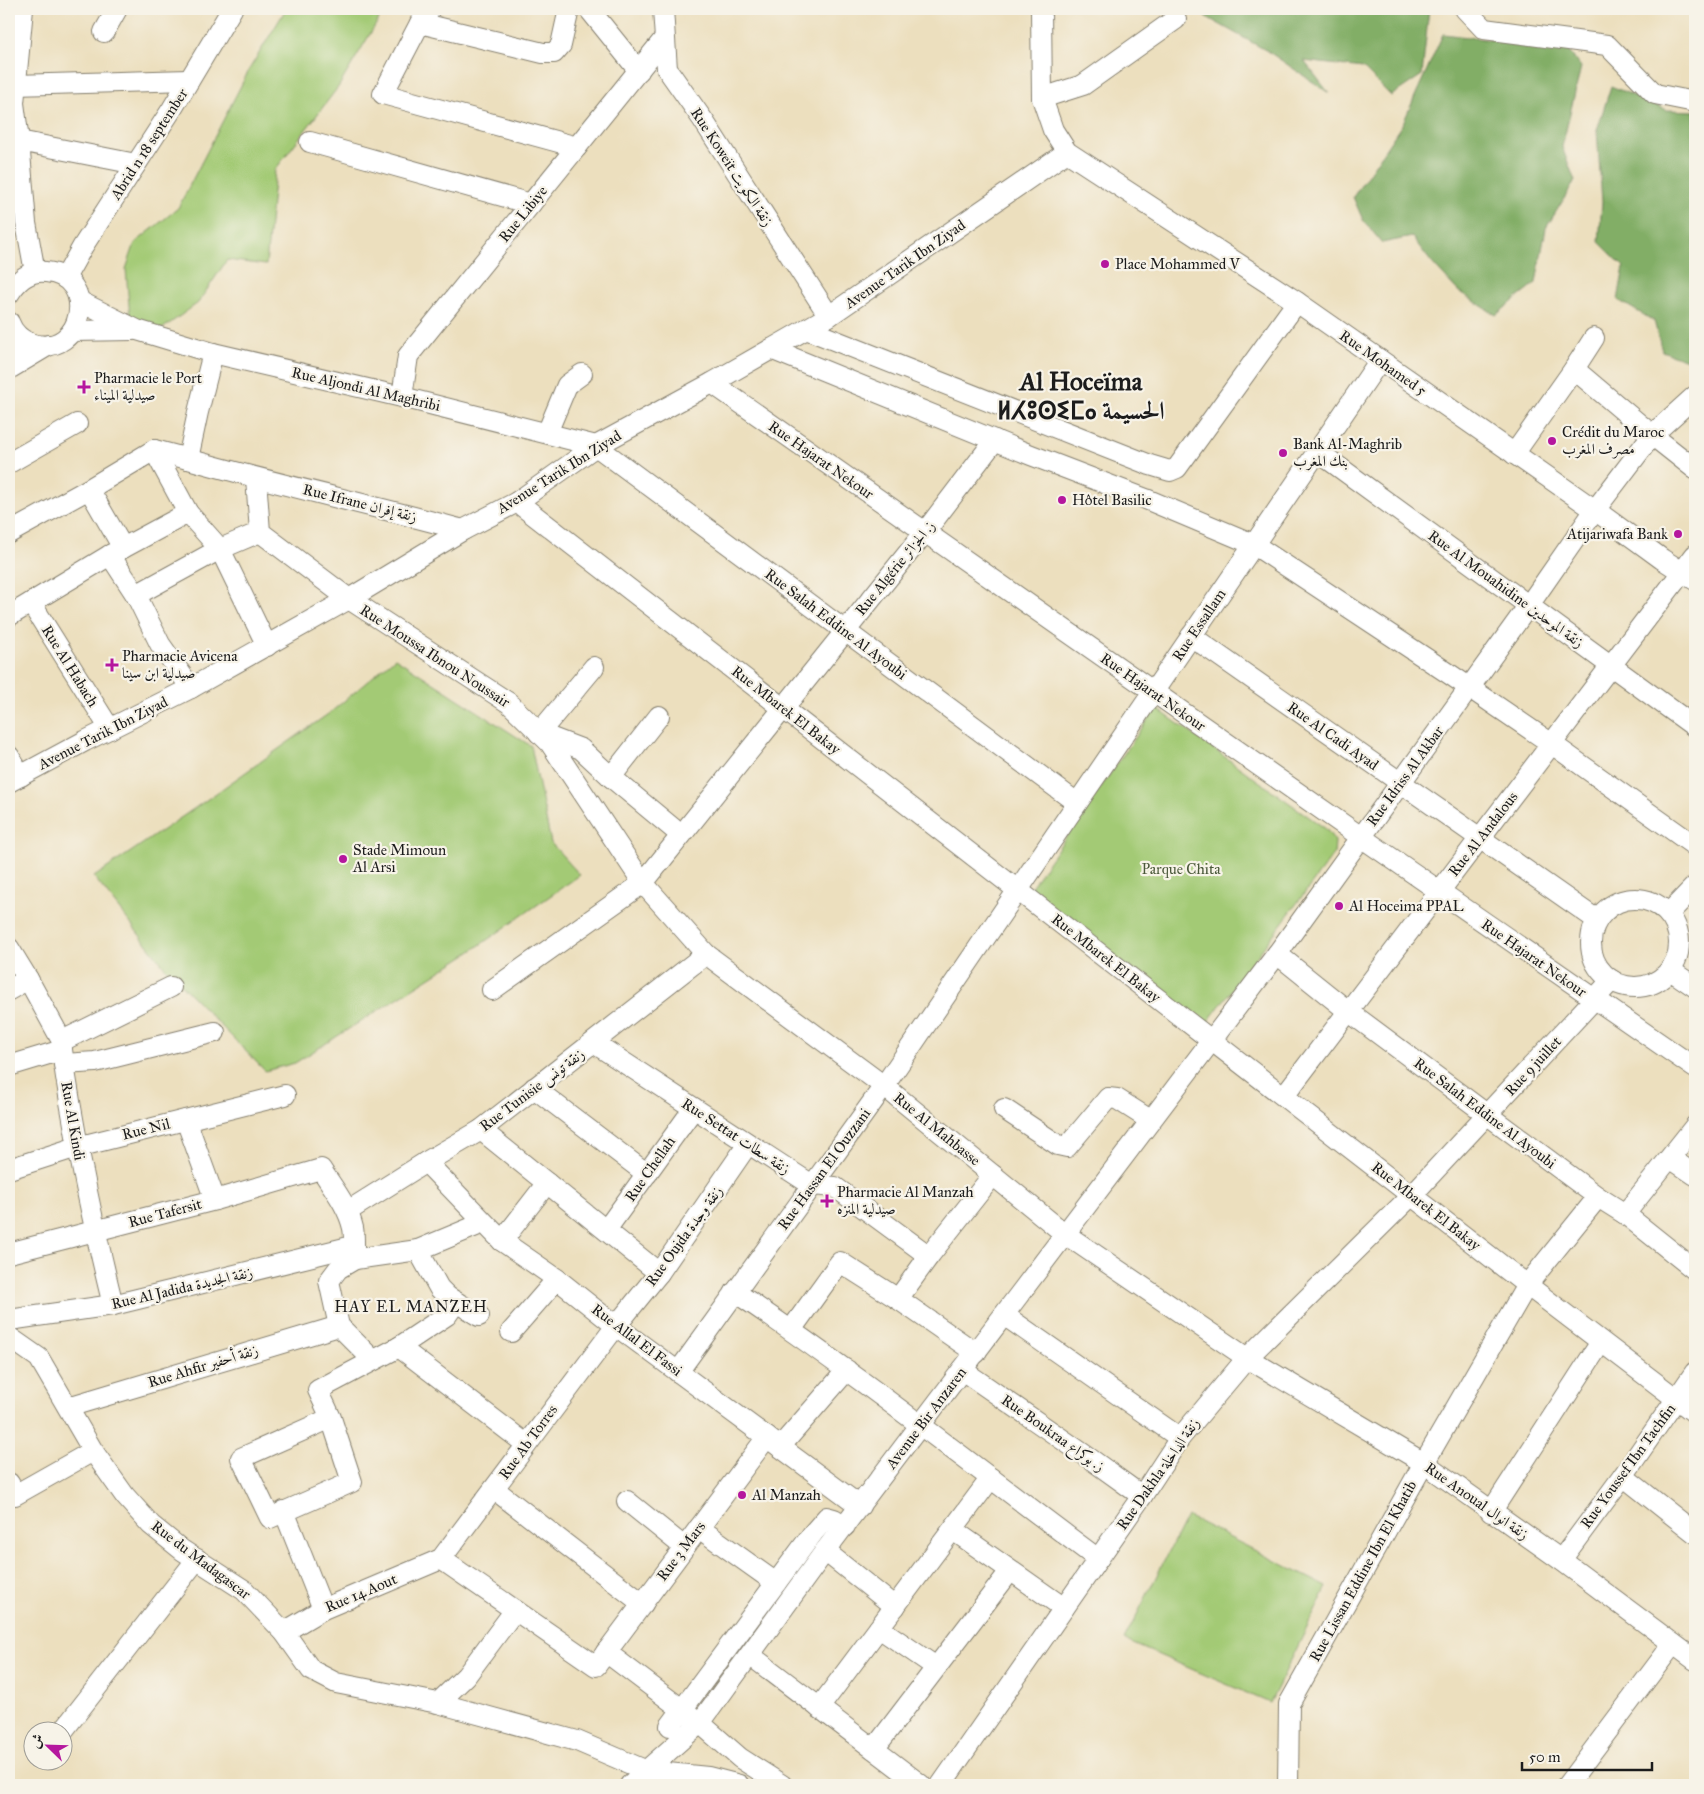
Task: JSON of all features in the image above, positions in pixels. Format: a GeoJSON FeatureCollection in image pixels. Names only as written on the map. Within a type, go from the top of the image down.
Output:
{"type":"FeatureCollection","features":[{"type":"Feature","properties":{"kind":"street"},"geometry":{"type":"LineString","coordinates":[[23,9],[14,112],[26,223],[35,272]]}},
{"type":"Feature","properties":{"kind":"street"},"geometry":{"type":"LineString","coordinates":[[104,32],[117,9]]}},
{"type":"Feature","properties":{"kind":"street","name":"Abrid n 18 september"},"geometry":{"type":"LineString","coordinates":[[65,278],[82,246],[136,164],[232,9]]}},
{"type":"Feature","properties":{"kind":"street"},"geometry":{"type":"LineString","coordinates":[[569,9],[561,45],[554,53],[543,53],[425,16],[383,94],[578,147]]}},
{"type":"Feature","properties":{"kind":"street"},"geometry":{"type":"LineString","coordinates":[[589,9],[639,71]]}},
{"type":"Feature","properties":{"kind":"street","name":"Rue Koweït زنقة الكويت"},"geometry":{"type":"LineString","coordinates":[[663,9],[668,69],[703,120],[828,316]]}},
{"type":"Feature","properties":{"kind":"street"},"geometry":{"type":"LineString","coordinates":[[1041,9],[1042,98],[1053,130],[1067,152]]}},
{"type":"Feature","properties":{"kind":"street"},"geometry":{"type":"LineString","coordinates":[[1464,9],[1484,30],[1607,45],[1655,94],[1695,102]]}},
{"type":"Feature","properties":{"kind":"street"},"geometry":{"type":"LineString","coordinates":[[1042,98],[1083,85],[1176,19]]}},
{"type":"Feature","properties":{"kind":"street","name":"Rue Libiye"},"geometry":{"type":"LineString","coordinates":[[402,396],[408,356],[664,39]]}},
{"type":"Feature","properties":{"kind":"street"},"geometry":{"type":"LineString","coordinates":[[14,112],[189,80]]}},
{"type":"Feature","properties":{"kind":"street"},"geometry":{"type":"LineString","coordinates":[[14,112],[136,164]]}},
{"type":"Feature","properties":{"kind":"street"},"geometry":{"type":"LineString","coordinates":[[310,142],[531,204]]}},
{"type":"Feature","properties":{"kind":"street","name":"Rue Mohamed 5"},"geometry":{"type":"LineString","coordinates":[[1067,152],[1297,302],[1689,576]]}},
{"type":"Feature","properties":{"kind":"street","name":"Avenue Tarik Ibn Ziyad"},"geometry":{"type":"LineString","coordinates":[[15,779],[110,728],[191,688],[350,600],[463,530],[517,502],[596,446],[712,383],[828,316],[1067,152]]}},
{"type":"Feature","properties":{"kind":"street"},"geometry":{"type":"LineString","coordinates":[[9,294],[15,284],[24,277],[35,272],[54,273],[65,278],[76,292],[80,312],[78,322],[66,338],[9,370]]}},
{"type":"Feature","properties":{"kind":"street","name":"Rue Aljondi Al Maghribi"},"geometry":{"type":"LineString","coordinates":[[79,301],[137,330],[213,353],[402,396],[596,446]]}},
{"type":"Feature","properties":{"kind":"street"},"geometry":{"type":"LineString","coordinates":[[806,329],[1150,465],[1170,471],[1177,468],[1297,302]]}},
{"type":"Feature","properties":{"kind":"street","name":"Rue Aljondi Al Maghribi"},"geometry":{"type":"LineString","coordinates":[[72,331],[137,330]]}},
{"type":"Feature","properties":{"kind":"street"},"geometry":{"type":"LineString","coordinates":[[12,337],[38,346],[49,346]]}},
{"type":"Feature","properties":{"kind":"street"},"geometry":{"type":"LineString","coordinates":[[1514,454],[1594,338]]}},
{"type":"Feature","properties":{"kind":"street"},"geometry":{"type":"LineString","coordinates":[[771,349],[1146,499],[1253,544],[1552,744],[1695,846]]}},
{"type":"Feature","properties":{"kind":"street"},"geometry":{"type":"LineString","coordinates":[[188,459],[213,353]]}},
{"type":"Feature","properties":{"kind":"street","name":"Rue Essallam"},"geometry":{"type":"LineString","coordinates":[[1017,890],[1380,360]]}},
{"type":"Feature","properties":{"kind":"street"},"geometry":{"type":"LineString","coordinates":[[1574,369],[1695,469]]}},
{"type":"Feature","properties":{"kind":"street"},"geometry":{"type":"LineString","coordinates":[[548,434],[567,385],[582,374]]}},
{"type":"Feature","properties":{"kind":"street","name":"Rue Hajarat Nekour"},"geometry":{"type":"LineString","coordinates":[[712,383],[1594,1000],[1695,1068]]}},
{"type":"Feature","properties":{"kind":"street","name":"Rue Idriss Al Akbar"},"geometry":{"type":"LineString","coordinates":[[1211,1040],[1277,954],[1401,784],[1468,688],[1530,605],[1595,510],[1652,435],[1695,396]]}},
{"type":"Feature","properties":{"kind":"street"},"geometry":{"type":"LineString","coordinates":[[9,463],[77,424]]}},
{"type":"Feature","properties":{"kind":"street","name":"Rue Algérie ز. الجزائر"},"geometry":{"type":"LineString","coordinates":[[492,990],[643,883],[996,440]]}},
{"type":"Feature","properties":{"kind":"street","name":"Rue Salah Eddine Al Ayoubi"},"geometry":{"type":"LineString","coordinates":[[596,446],[1077,803]]}},
{"type":"Feature","properties":{"kind":"street"},"geometry":{"type":"LineString","coordinates":[[9,533],[89,489],[154,450],[188,513],[220,550],[267,646]]}},
{"type":"Feature","properties":{"kind":"street","name":"Rue Ifrane زنقة إفران"},"geometry":{"type":"LineString","coordinates":[[154,450],[256,478],[382,508],[463,530]]}},
{"type":"Feature","properties":{"kind":"street","name":"Rue Al Mouahidine زنقة الموحدين"},"geometry":{"type":"LineString","coordinates":[[1317,452],[1530,605],[1695,727]]}},
{"type":"Feature","properties":{"kind":"street"},"geometry":{"type":"LineString","coordinates":[[136,595],[220,550],[260,532],[256,478]]}},
{"type":"Feature","properties":{"kind":"street"},"geometry":{"type":"LineString","coordinates":[[89,489],[160,644],[191,688]]}},
{"type":"Feature","properties":{"kind":"street","name":"Rue Mbarek El Bakay"},"geometry":{"type":"LineString","coordinates":[[517,502],[1527,1285],[1695,1413]]}},
{"type":"Feature","properties":{"kind":"street"},"geometry":{"type":"LineString","coordinates":[[9,616],[117,552],[188,513]]}},
{"type":"Feature","properties":{"kind":"street","name":"Rue Moussa Ibnou Noussair"},"geometry":{"type":"LineString","coordinates":[[260,532],[350,600],[509,703],[550,743],[643,883]]}},
{"type":"Feature","properties":{"kind":"street","name":"Rue Al Andalous"},"geometry":{"type":"LineString","coordinates":[[1284,1096],[1612,666],[1689,576],[1695,555]]}},
{"type":"Feature","properties":{"kind":"street","name":"Rue Al Habach"},"geometry":{"type":"LineString","coordinates":[[31,603],[110,728]]}},
{"type":"Feature","properties":{"kind":"street","name":"Rue Al Cadi Ayad"},"geometry":{"type":"LineString","coordinates":[[1191,636],[1597,920]]}},
{"type":"Feature","properties":{"kind":"street"},"geometry":{"type":"LineString","coordinates":[[594,667],[539,733],[581,749],[681,836]]}},
{"type":"Feature","properties":{"kind":"street"},"geometry":{"type":"LineString","coordinates":[[611,777],[658,716]]}},
{"type":"Feature","properties":{"kind":"street"},"geometry":{"type":"LineString","coordinates":[[9,756],[15,779]]}},
{"type":"Feature","properties":{"kind":"street","name":"Rue Al Mahbasse"},"geometry":{"type":"LineString","coordinates":[[643,883],[706,954],[884,1086],[1065,1234],[1247,1358]]}},
{"type":"Feature","properties":{"kind":"street"},"geometry":{"type":"LineString","coordinates":[[1669,914],[1695,886]]}},
{"type":"Feature","properties":{"kind":"street","name":"Rue Hassan El Ouzzani"},"geometry":{"type":"LineString","coordinates":[[678,1372],[884,1086],[1017,890]]}},
{"type":"Feature","properties":{"kind":"street"},"geometry":{"type":"LineString","coordinates":[[1638,898],[1650,900],[1669,914],[1677,928],[1680,945],[1678,956],[1670,970],[1656,982],[1643,987],[1628,987],[1612,980],[1600,971],[1591,951],[1592,931],[1605,909],[1623,900],[1638,898]]}},
{"type":"Feature","properties":{"kind":"street","name":"Rue Al Kindi"},"geometry":{"type":"LineString","coordinates":[[9,948],[28,979],[62,1052],[77,1147],[94,1231],[112,1305]]}},
{"type":"Feature","properties":{"kind":"street","name":"Rue Tunisie زنقة تونس"},"geometry":{"type":"LineString","coordinates":[[348,1211],[481,1130],[706,954]]}},
{"type":"Feature","properties":{"kind":"street","name":"Rue Salah Eddine Al Ayoubi"},"geometry":{"type":"LineString","coordinates":[[1277,954],[1488,1115],[1598,1197],[1625,1214],[1695,1270]]}},
{"type":"Feature","properties":{"kind":"street"},"geometry":{"type":"LineString","coordinates":[[1670,970],[1695,987]]}},
{"type":"Feature","properties":{"kind":"street"},"geometry":{"type":"LineString","coordinates":[[9,990],[28,979]]}},
{"type":"Feature","properties":{"kind":"street","name":"Rue 9 juillet"},"geometry":{"type":"LineString","coordinates":[[1412,1195],[1612,980]]}},
{"type":"Feature","properties":{"kind":"street"},"geometry":{"type":"LineString","coordinates":[[9,1066],[62,1052],[171,987]]}},
{"type":"Feature","properties":{"kind":"street"},"geometry":{"type":"LineString","coordinates":[[62,1052],[95,1062],[215,1032]]}},
{"type":"Feature","properties":{"kind":"street","name":"Avenue Bir Anzaren"},"geometry":{"type":"LineString","coordinates":[[630,1785],[650,1778],[700,1724],[825,1551],[1211,1040]]}},
{"type":"Feature","properties":{"kind":"street","name":"Rue Settat زنقة سطات"},"geometry":{"type":"LineString","coordinates":[[594,1043],[812,1185],[835,1187],[929,1256]]}},
{"type":"Feature","properties":{"kind":"street"},"geometry":{"type":"LineString","coordinates":[[534,1088],[647,1174]]}},
{"type":"Feature","properties":{"kind":"street","name":"Rue Nil"},"geometry":{"type":"LineString","coordinates":[[9,1169],[77,1147],[285,1096]]}},
{"type":"Feature","properties":{"kind":"street"},"geometry":{"type":"LineString","coordinates":[[1004,1108],[1058,1145],[1067,1147],[1108,1098],[1117,1099],[1150,1120]]}},
{"type":"Feature","properties":{"kind":"street","name":"Rue Chellah"},"geometry":{"type":"LineString","coordinates":[[606,1230],[694,1108]]}},
{"type":"Feature","properties":{"kind":"street"},"geometry":{"type":"LineString","coordinates":[[186,1120],[214,1200]]}},
{"type":"Feature","properties":{"kind":"street"},"geometry":{"type":"LineString","coordinates":[[1625,1214],[1695,1126]]}},
{"type":"Feature","properties":{"kind":"street"},"geometry":{"type":"LineString","coordinates":[[481,1130],[659,1273]]}},
{"type":"Feature","properties":{"kind":"street","name":"Rue Oujda زنقة وجدة"},"geometry":{"type":"LineString","coordinates":[[616,1326],[659,1273],[748,1144]]}},
{"type":"Feature","properties":{"kind":"street"},"geometry":{"type":"LineString","coordinates":[[1670,1158],[1695,1175]]}},
{"type":"Feature","properties":{"kind":"street","name":"Rue Allal El Fassi"},"geometry":{"type":"LineString","coordinates":[[426,1162],[502,1241],[558,1279],[616,1326],[860,1506]]}},
{"type":"Feature","properties":{"kind":"street","name":"Rue Tafersit"},"geometry":{"type":"LineString","coordinates":[[9,1253],[214,1200],[321,1169],[348,1211]]}},
{"type":"Feature","properties":{"kind":"street"},"geometry":{"type":"LineString","coordinates":[[898,1300],[929,1256],[993,1175]]}},
{"type":"Feature","properties":{"kind":"street"},"geometry":{"type":"LineString","coordinates":[[502,1241],[547,1183]]}},
{"type":"Feature","properties":{"kind":"street","name":"Rue Dakhla زنقة الداخلة"},"geometry":{"type":"LineString","coordinates":[[941,1785],[1142,1496],[1180,1438],[1247,1358],[1412,1195]]}},
{"type":"Feature","properties":{"kind":"street","name":"Rue Lissan Eddine Ibn El Khatib"},"geometry":{"type":"LineString","coordinates":[[1288,1785],[1289,1704],[1424,1463],[1527,1285],[1598,1197]]}},
{"type":"Feature","properties":{"kind":"street"},"geometry":{"type":"LineString","coordinates":[[348,1211],[353,1227],[354,1253]]}},
{"type":"Feature","properties":{"kind":"street"},"geometry":{"type":"LineString","coordinates":[[372,1360],[339,1326],[329,1281],[338,1269],[354,1253],[418,1250],[483,1223]]}},
{"type":"Feature","properties":{"kind":"street"},"geometry":{"type":"LineString","coordinates":[[418,1250],[439,1288],[456,1302],[479,1316]]}},
{"type":"Feature","properties":{"kind":"street","name":"Rue Al Jadida زنقة الجديدة"},"geometry":{"type":"LineString","coordinates":[[9,1320],[112,1305],[354,1253]]}},
{"type":"Feature","properties":{"kind":"street"},"geometry":{"type":"LineString","coordinates":[[791,1330],[840,1262],[976,1352]]}},
{"type":"Feature","properties":{"kind":"street"},"geometry":{"type":"LineString","coordinates":[[511,1332],[558,1279]]}},
{"type":"Feature","properties":{"kind":"street"},"geometry":{"type":"LineString","coordinates":[[735,1292],[847,1370],[1098,1559]]}},
{"type":"Feature","properties":{"kind":"street"},"geometry":{"type":"LineString","coordinates":[[331,1418],[241,1458],[270,1518],[352,1482],[331,1418],[318,1390],[398,1346],[447,1315],[456,1302]]}},
{"type":"Feature","properties":{"kind":"street"},"geometry":{"type":"LineString","coordinates":[[1004,1314],[1180,1438]]}},
{"type":"Feature","properties":{"kind":"street","name":"Rue Ahfir زنقة أحفير"},"geometry":{"type":"LineString","coordinates":[[68,1407],[339,1326]]}},
{"type":"Feature","properties":{"kind":"street","name":"Rue Ab Torres"},"geometry":{"type":"LineString","coordinates":[[441,1558],[616,1326]]}},
{"type":"Feature","properties":{"kind":"street","name":"Rue du Madagascar"},"geometry":{"type":"LineString","coordinates":[[9,1337],[39,1358],[94,1451],[125,1496],[151,1525],[197,1559],[244,1590],[284,1632],[311,1670],[336,1683],[438,1703],[577,1741],[650,1778],[708,1777],[739,1785]]}},
{"type":"Feature","properties":{"kind":"street"},"geometry":{"type":"LineString","coordinates":[[1492,1512],[1601,1342]]}},
{"type":"Feature","properties":{"kind":"street"},"geometry":{"type":"LineString","coordinates":[[398,1346],[526,1444]]}},
{"type":"Feature","properties":{"kind":"street","name":"Rue Anoual زنقة انوال"},"geometry":{"type":"LineString","coordinates":[[1247,1358],[1424,1463],[1561,1560],[1695,1660]]}},
{"type":"Feature","properties":{"kind":"street","name":"Rue 3 Mars"},"geometry":{"type":"LineString","coordinates":[[601,1659],[699,1528],[773,1442],[847,1370]]}},
{"type":"Feature","properties":{"kind":"street","name":"Rue Boukraa ز. بوكراع"},"geometry":{"type":"LineString","coordinates":[[962,1370],[1142,1496]]}},
{"type":"Feature","properties":{"kind":"street","name":"Rue Youssef Ibn Tachfin"},"geometry":{"type":"LineString","coordinates":[[1561,1560],[1623,1476],[1695,1372]]}},
{"type":"Feature","properties":{"kind":"street"},"geometry":{"type":"LineString","coordinates":[[9,1484],[15,1496],[94,1451]]}},
{"type":"Feature","properties":{"kind":"street"},"geometry":{"type":"LineString","coordinates":[[1623,1476],[1695,1533]]}},
{"type":"Feature","properties":{"kind":"street"},"geometry":{"type":"LineString","coordinates":[[819,1708],[991,1478]]}},
{"type":"Feature","properties":{"kind":"street"},"geometry":{"type":"LineString","coordinates":[[494,1489],[643,1604]]}},
{"type":"Feature","properties":{"kind":"street"},"geometry":{"type":"LineString","coordinates":[[627,1502],[684,1547]]}},
{"type":"Feature","properties":{"kind":"street"},"geometry":{"type":"LineString","coordinates":[[284,1511],[323,1609]]}},
{"type":"Feature","properties":{"kind":"street"},"geometry":{"type":"LineString","coordinates":[[676,1718],[813,1533],[828,1518],[834,1519],[845,1526]]}},
{"type":"Feature","properties":{"kind":"street"},"geometry":{"type":"LineString","coordinates":[[699,1528],[776,1583]]}},
{"type":"Feature","properties":{"kind":"street"},"geometry":{"type":"LineString","coordinates":[[953,1530],[1064,1608]]}},
{"type":"Feature","properties":{"kind":"street"},"geometry":{"type":"LineString","coordinates":[[825,1551],[895,1607]]}},
{"type":"Feature","properties":{"kind":"street"},"geometry":{"type":"LineString","coordinates":[[441,1558],[515,1610],[601,1659],[676,1718],[700,1724],[740,1758],[782,1785]]}},
{"type":"Feature","properties":{"kind":"street","name":"Rue 14 Aout"},"geometry":{"type":"LineString","coordinates":[[284,1632],[323,1609],[441,1558]]}},
{"type":"Feature","properties":{"kind":"street"},"geometry":{"type":"LineString","coordinates":[[70,1722],[197,1559]]}},
{"type":"Feature","properties":{"kind":"street"},"geometry":{"type":"LineString","coordinates":[[874,1749],[1010,1571]]}},
{"type":"Feature","properties":{"kind":"street"},"geometry":{"type":"LineString","coordinates":[[438,1703],[466,1676],[515,1610]]}},
{"type":"Feature","properties":{"kind":"street"},"geometry":{"type":"LineString","coordinates":[[879,1628],[936,1667]]}},
{"type":"Feature","properties":{"kind":"street"},"geometry":{"type":"LineString","coordinates":[[1567,1785],[1673,1644]]}},
{"type":"Feature","properties":{"kind":"street"},"geometry":{"type":"LineString","coordinates":[[750,1655],[921,1785]]}},
{"type":"Feature","properties":{"kind":"green space"},"geometry":{"type":"Polygon","coordinates":[[[286,9],[385,9],[339,86],[275,170],[266,265],[227,260],[198,303],[162,329],[130,318],[126,269],[135,243],[178,208],[250,68],[286,9]]]}},
{"type":"Feature","properties":{"kind":"green space"},"geometry":{"type":"Polygon","coordinates":[[[1192,9],[1429,9],[1422,75],[1391,96],[1363,68],[1304,61],[1329,93],[1269,52],[1192,9]]]}},
{"type":"Feature","properties":{"kind":"green space"},"geometry":{"type":"Polygon","coordinates":[[[1443,34],[1567,49],[1581,67],[1562,147],[1575,181],[1546,228],[1536,283],[1496,315],[1458,291],[1432,263],[1412,237],[1382,243],[1363,220],[1353,197],[1403,123],[1443,34]]]}},
{"type":"Feature","properties":{"kind":"green space"},"geometry":{"type":"Polygon","coordinates":[[[1611,86],[1667,110],[1695,111],[1695,360],[1690,361],[1662,351],[1654,321],[1618,300],[1624,267],[1599,242],[1602,202],[1597,130],[1611,86]]]}},
{"type":"Feature","properties":{"kind":"green space","name":"Stade Mimoun Al Arsi"},"geometry":{"type":"Polygon","coordinates":[[[395,658],[531,746],[551,843],[580,875],[467,954],[295,1063],[265,1071],[167,970],[94,877],[331,712],[395,658]]]}},
{"type":"Feature","properties":{"kind":"green space","name":"Parque Chita"},"geometry":{"type":"Polygon","coordinates":[[[1156,708],[1326,829],[1335,841],[1334,854],[1206,1024],[1199,1029],[1024,897],[1156,708]]]}},
{"type":"Feature","properties":{"kind":"green space"},"geometry":{"type":"Polygon","coordinates":[[[1187,1516],[1327,1587],[1270,1703],[1124,1640],[1187,1516]]]}},
{"type":"Feature","properties":{"kind":"place","name":"Place Mohammed V"},"geometry":{"type":"Point","coordinates":[1105,264]}},
{"type":"Feature","properties":{"kind":"place","name":"Pharmacie le Port صيدلية الميناء"},"geometry":{"type":"Point","coordinates":[84,387]}},
{"type":"Feature","properties":{"kind":"place","name":"Crédit du Maroc مصرف المغرب"},"geometry":{"type":"Point","coordinates":[1552,441]}},
{"type":"Feature","properties":{"kind":"place","name":"Bank Al-Maghrib بنك المغرب"},"geometry":{"type":"Point","coordinates":[1283,453]}},
{"type":"Feature","properties":{"kind":"place","name":"Hôtel Basilic"},"geometry":{"type":"Point","coordinates":[1062,500]}},
{"type":"Feature","properties":{"kind":"place","name":"Atijariwafa Bank"},"geometry":{"type":"Point","coordinates":[1678,534]}},
{"type":"Feature","properties":{"kind":"place","name":"Pharmacie Avicena صيدلية ابن سينا"},"geometry":{"type":"Point","coordinates":[112,665]}},
{"type":"Feature","properties":{"kind":"place","name":"Stade Mimoun Al Arsi"},"geometry":{"type":"Point","coordinates":[343,859]}},
{"type":"Feature","properties":{"kind":"place","name":"Al Hoceima PPAL"},"geometry":{"type":"Point","coordinates":[1339,906]}},
{"type":"Feature","properties":{"kind":"place","name":"Pharmacie Al Manzah صيدلية المنزه"},"geometry":{"type":"Point","coordinates":[827,1201]}},
{"type":"Feature","properties":{"kind":"place","name":"Al Manzah"},"geometry":{"type":"Point","coordinates":[742,1495]}},
{"type":"Feature","properties":{"kind":"district","name":"Al Hoceïma ⵍⵃⵓⵙⵉⵎⴰ الحسيمة"},"geometry":{"type":"Point","coordinates":[1081,396]}},
{"type":"Feature","properties":{"kind":"district","name":"HAY EL MANZEH"},"geometry":{"type":"Point","coordinates":[411,1306]}}]}
